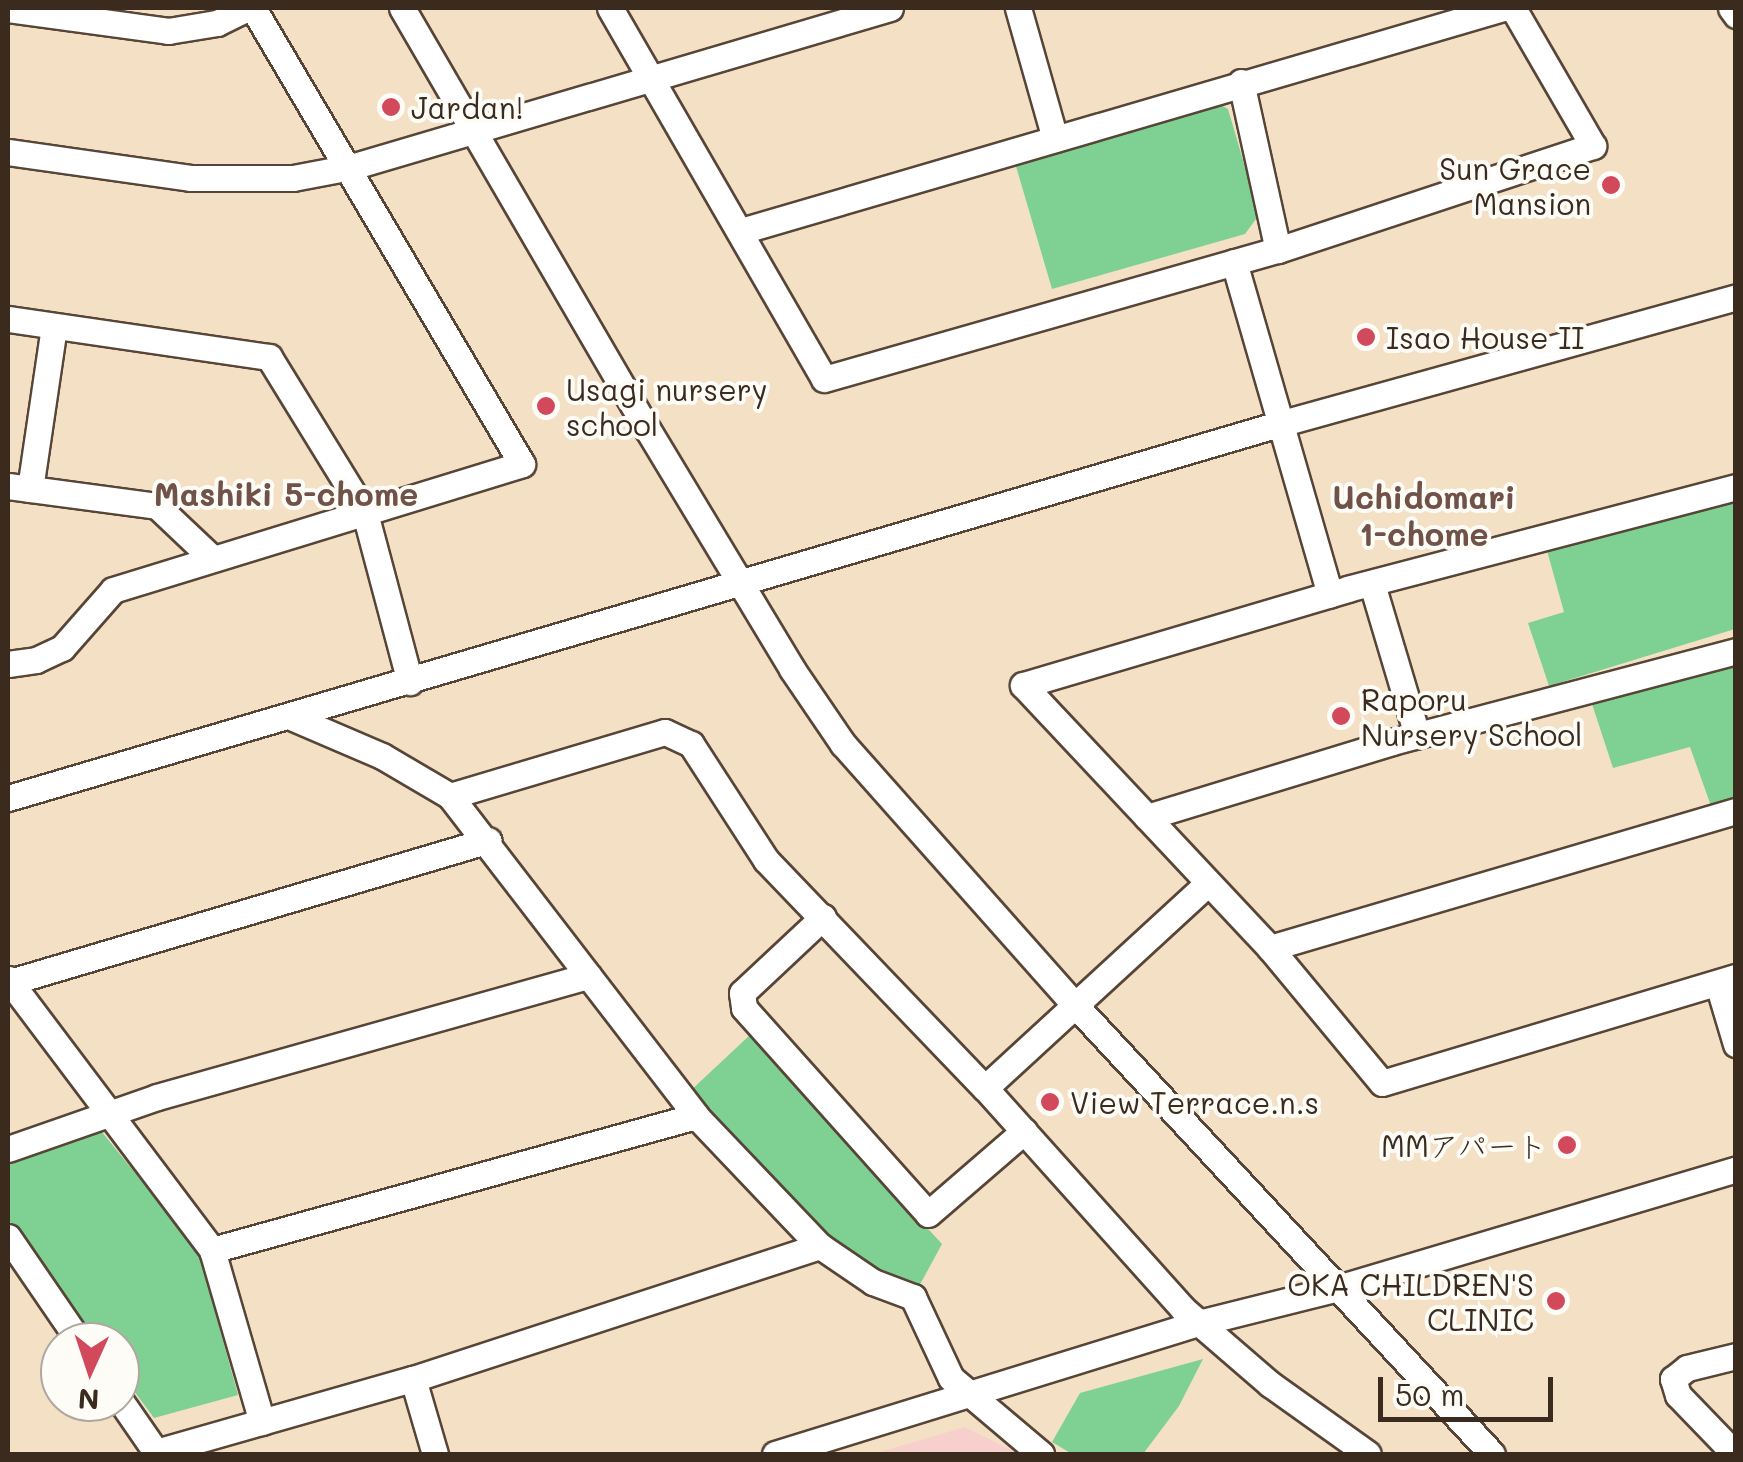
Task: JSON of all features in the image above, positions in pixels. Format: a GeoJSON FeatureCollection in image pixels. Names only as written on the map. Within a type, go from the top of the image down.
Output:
{"type":"FeatureCollection","features":[{"type":"Feature","properties":{"kind":"street"},"geometry":{"type":"LineString","coordinates":[[8,9],[168,30],[217,23],[250,8],[351,167],[522,464],[114,590],[62,648],[36,660],[8,664]]}},
{"type":"Feature","properties":{"kind":"street"},"geometry":{"type":"LineString","coordinates":[[402,8],[740,585],[843,744],[1076,1006],[1492,1454]]}},
{"type":"Feature","properties":{"kind":"street"},"geometry":{"type":"LineString","coordinates":[[610,8],[824,379],[1278,250],[1593,146],[1513,8]]}},
{"type":"Feature","properties":{"kind":"street"},"geometry":{"type":"LineString","coordinates":[[8,152],[190,178],[294,178],[351,167],[890,8]]}},
{"type":"Feature","properties":{"kind":"street"},"geometry":{"type":"LineString","coordinates":[[1018,8],[1055,139]]}},
{"type":"Feature","properties":{"kind":"street"},"geometry":{"type":"LineString","coordinates":[[741,231],[1503,8]]}},
{"type":"Feature","properties":{"kind":"street"},"geometry":{"type":"LineString","coordinates":[[1732,8],[1736,15]]}},
{"type":"Feature","properties":{"kind":"street"},"geometry":{"type":"LineString","coordinates":[[1241,82],[1278,250]]}},
{"type":"Feature","properties":{"kind":"street"},"geometry":{"type":"LineString","coordinates":[[1234,262],[1330,594]]}},
{"type":"Feature","properties":{"kind":"street"},"geometry":{"type":"LineString","coordinates":[[8,798],[1280,424],[1736,298]]}},
{"type":"Feature","properties":{"kind":"street"},"geometry":{"type":"LineString","coordinates":[[8,319],[269,357],[365,513],[410,682]]}},
{"type":"Feature","properties":{"kind":"street"},"geometry":{"type":"LineString","coordinates":[[54,327],[19,488],[158,506],[211,557]]}},
{"type":"Feature","properties":{"kind":"street"},"geometry":{"type":"LineString","coordinates":[[1736,487],[1330,594],[1023,685],[1270,948],[1382,1083],[1727,980],[1736,1044]]}},
{"type":"Feature","properties":{"kind":"street"},"geometry":{"type":"LineString","coordinates":[[1372,584],[1417,735]]}},
{"type":"Feature","properties":{"kind":"street"},"geometry":{"type":"LineString","coordinates":[[1147,817],[1417,735],[1736,652]]}},
{"type":"Feature","properties":{"kind":"street"},"geometry":{"type":"LineString","coordinates":[[291,717],[382,756],[450,796],[488,840],[696,1116],[820,1246],[873,1282],[913,1297],[951,1378],[965,1394],[1041,1454]]}},
{"type":"Feature","properties":{"kind":"street"},"geometry":{"type":"LineString","coordinates":[[450,796],[665,732],[691,744],[766,860],[985,1088],[1183,1309],[1270,1384],[1368,1454]]}},
{"type":"Feature","properties":{"kind":"street"},"geometry":{"type":"LineString","coordinates":[[1270,948],[1736,811]]}},
{"type":"Feature","properties":{"kind":"street"},"geometry":{"type":"LineString","coordinates":[[262,1422],[212,1250],[8,981],[488,840]]}},
{"type":"Feature","properties":{"kind":"street"},"geometry":{"type":"LineString","coordinates":[[985,1088],[1206,884]]}},
{"type":"Feature","properties":{"kind":"street"},"geometry":{"type":"LineString","coordinates":[[823,917],[742,994],[744,1008],[928,1214],[1024,1131]]}},
{"type":"Feature","properties":{"kind":"street"},"geometry":{"type":"LineString","coordinates":[[8,1149],[109,1114],[588,976]]}},
{"type":"Feature","properties":{"kind":"street"},"geometry":{"type":"LineString","coordinates":[[212,1250],[696,1116]]}},
{"type":"Feature","properties":{"kind":"street"},"geometry":{"type":"LineString","coordinates":[[775,1454],[1202,1322],[1338,1288],[1736,1168]]}},
{"type":"Feature","properties":{"kind":"street"},"geometry":{"type":"LineString","coordinates":[[8,1237],[17,1272],[62,1322]]}},
{"type":"Feature","properties":{"kind":"street"},"geometry":{"type":"LineString","coordinates":[[135,1422],[156,1452],[413,1379],[820,1246]]}},
{"type":"Feature","properties":{"kind":"street"},"geometry":{"type":"LineString","coordinates":[[1735,1454],[1678,1395],[1673,1379],[1687,1368],[1736,1356]]}},
{"type":"Feature","properties":{"kind":"street"},"geometry":{"type":"LineString","coordinates":[[413,1379],[436,1454]]}},
{"type":"Feature","properties":{"kind":"shaded area"},"geometry":{"type":"Polygon","coordinates":[[[965,1427],[1019,1454],[873,1454],[965,1427]]]}},
{"type":"Feature","properties":{"kind":"green space"},"geometry":{"type":"Polygon","coordinates":[[[1212,100],[1228,109],[1259,215],[1245,234],[1052,289],[1013,156],[1212,100]]]}},
{"type":"Feature","properties":{"kind":"green space"},"geometry":{"type":"Polygon","coordinates":[[[1735,496],[1735,629],[1549,686],[1528,623],[1564,612],[1546,547],[1735,496]]]}},
{"type":"Feature","properties":{"kind":"green space"},"geometry":{"type":"Polygon","coordinates":[[[1735,663],[1735,798],[1711,806],[1690,747],[1613,768],[1592,704],[1735,663]]]}},
{"type":"Feature","properties":{"kind":"green space"},"geometry":{"type":"Polygon","coordinates":[[[750,1035],[942,1244],[917,1290],[853,1256],[822,1231],[688,1093],[750,1035]]]}},
{"type":"Feature","properties":{"kind":"green space"},"geometry":{"type":"Polygon","coordinates":[[[101,1131],[198,1250],[238,1395],[154,1418],[140,1399],[140,1322],[83,1322],[8,1219],[8,1162],[101,1131]]]}},
{"type":"Feature","properties":{"kind":"green space"},"geometry":{"type":"Polygon","coordinates":[[[1203,1359],[1179,1406],[1143,1454],[1072,1454],[1052,1442],[1080,1393],[1203,1359]]]}},
{"type":"Feature","properties":{"kind":"place","name":"Jardan!"},"geometry":{"type":"Point","coordinates":[391,107]}},
{"type":"Feature","properties":{"kind":"place","name":"Sun Grace Mansion"},"geometry":{"type":"Point","coordinates":[1611,185]}},
{"type":"Feature","properties":{"kind":"place","name":"Isao House II"},"geometry":{"type":"Point","coordinates":[1366,337]}},
{"type":"Feature","properties":{"kind":"place","name":"Usagi nursery school"},"geometry":{"type":"Point","coordinates":[546,406]}},
{"type":"Feature","properties":{"kind":"place","name":"Raporu Nursery School"},"geometry":{"type":"Point","coordinates":[1341,716]}},
{"type":"Feature","properties":{"kind":"place","name":"View Terrace.n.s"},"geometry":{"type":"Point","coordinates":[1050,1102]}},
{"type":"Feature","properties":{"kind":"place","name":"MMアパート"},"geometry":{"type":"Point","coordinates":[1567,1145]}},
{"type":"Feature","properties":{"kind":"place","name":"OKA CHILDREN'S CLINIC"},"geometry":{"type":"Point","coordinates":[1556,1301]}},
{"type":"Feature","properties":{"kind":"district","name":"Mashiki 5-chome"},"geometry":{"type":"Point","coordinates":[286,493]}},
{"type":"Feature","properties":{"kind":"district","name":"Uchidomari 1-chome"},"geometry":{"type":"Point","coordinates":[1424,516]}}]}
